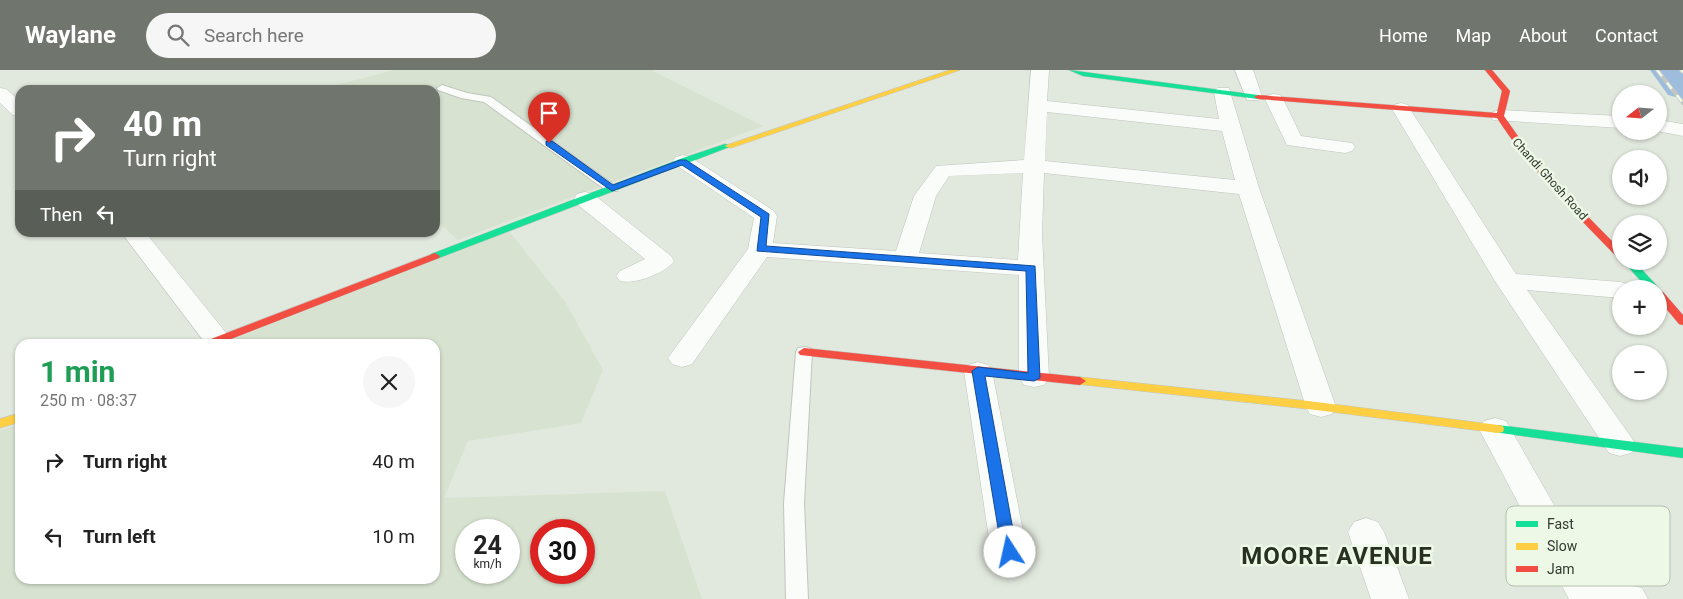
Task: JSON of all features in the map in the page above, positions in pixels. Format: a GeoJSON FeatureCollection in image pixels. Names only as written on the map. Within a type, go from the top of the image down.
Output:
{"type":"FeatureCollection","features":[{"type":"Feature","properties":{"kind":"street"},"geometry":{"type":"LineString","coordinates":[[1034,378],[1030,234],[1040,70]]}},
{"type":"Feature","properties":{"kind":"street"},"geometry":{"type":"LineString","coordinates":[[1072,70],[1083,74],[1274,99],[1500,116],[1612,122]]}},
{"type":"Feature","properties":{"kind":"street"},"geometry":{"type":"LineString","coordinates":[[1244,70],[1253,96]]}},
{"type":"Feature","properties":{"kind":"street"},"geometry":{"type":"LineString","coordinates":[[1488,70],[1506,91],[1500,116]]}},
{"type":"Feature","properties":{"kind":"street"},"geometry":{"type":"LineString","coordinates":[[220,339],[683,161],[949,71]]}},
{"type":"Feature","properties":{"kind":"street"},"geometry":{"type":"LineString","coordinates":[[1223,92],[1248,188],[1321,407]]}},
{"type":"Feature","properties":{"kind":"street"},"geometry":{"type":"LineString","coordinates":[[0,93],[15,106]]}},
{"type":"Feature","properties":{"kind":"street"},"geometry":{"type":"LineString","coordinates":[[1274,99],[1294,142],[1345,147]]}},
{"type":"Feature","properties":{"kind":"street"},"geometry":{"type":"LineString","coordinates":[[1039,106],[1231,126]]}},
{"type":"Feature","properties":{"kind":"street"},"geometry":{"type":"LineString","coordinates":[[1401,109],[1508,281],[1620,445]]}},
{"type":"Feature","properties":{"kind":"street","name":"Chandi Ghosh Road"},"geometry":{"type":"LineString","coordinates":[[1500,116],[1510,135],[1559,192],[1612,246]]}},
{"type":"Feature","properties":{"kind":"street"},"geometry":{"type":"LineString","coordinates":[[1668,128],[1683,130]]}},
{"type":"Feature","properties":{"kind":"street"},"geometry":{"type":"LineString","coordinates":[[682,358],[760,249],[766,216],[683,161]]}},
{"type":"Feature","properties":{"kind":"street"},"geometry":{"type":"LineString","coordinates":[[904,260],[925,196],[943,170],[1034,166],[1248,188]]}},
{"type":"Feature","properties":{"kind":"street"},"geometry":{"type":"LineString","coordinates":[[586,198],[662,261],[629,276]]}},
{"type":"Feature","properties":{"kind":"street"},"geometry":{"type":"LineString","coordinates":[[136,237],[210,339]]}},
{"type":"Feature","properties":{"kind":"street"},"geometry":{"type":"LineString","coordinates":[[760,249],[1031,268]]}},
{"type":"Feature","properties":{"kind":"street"},"geometry":{"type":"LineString","coordinates":[[1636,270],[1646,280]]}},
{"type":"Feature","properties":{"kind":"street"},"geometry":{"type":"LineString","coordinates":[[1508,281],[1612,289]]}},
{"type":"Feature","properties":{"kind":"street"},"geometry":{"type":"LineString","coordinates":[[1667,303],[1683,322]]}},
{"type":"Feature","properties":{"kind":"street"},"geometry":{"type":"LineString","coordinates":[[804,352],[1034,378],[1321,407],[1683,453]]}},
{"type":"Feature","properties":{"kind":"street"},"geometry":{"type":"LineString","coordinates":[[978,371],[1010,552]]}},
{"type":"Feature","properties":{"kind":"street"},"geometry":{"type":"LineString","coordinates":[[0,424],[15,419]]}},
{"type":"Feature","properties":{"kind":"street"},"geometry":{"type":"LineString","coordinates":[[1495,429],[1537,506]]}},
{"type":"Feature","properties":{"kind":"street"},"geometry":{"type":"LineString","coordinates":[[1366,532],[1390,599]]}},
{"type":"Feature","properties":{"kind":"street"},"geometry":{"type":"LineString","coordinates":[[1581,586],[1592,594],[1629,599]]}},
{"type":"Feature","properties":{"kind":"lane"},"geometry":{"type":"LineString","coordinates":[[442,88],[465,96],[487,99],[612,188]]}},
{"type":"Feature","properties":{"kind":"lane"},"geometry":{"type":"LineString","coordinates":[[797,599],[794,504],[804,352]]}},
{"type":"Feature","properties":{"kind":"shaded area"},"geometry":{"type":"Polygon","coordinates":[[[394,70],[651,70],[763,126],[458,240],[440,224],[440,85],[336,85],[394,70]]]}},
{"type":"Feature","properties":{"kind":"shaded area"},"geometry":{"type":"Polygon","coordinates":[[[509,231],[566,303],[603,370],[581,423],[468,441],[444,498],[665,491],[702,599],[0,599],[0,431],[15,425],[15,584],[440,584],[440,339],[234,339],[509,231]]]}},
{"type":"Feature","properties":{"kind":"waterway"},"geometry":{"type":"LineString","coordinates":[[1670,70],[1683,86]]}},
{"type":"Feature","properties":{"kind":"railway"},"geometry":{"type":"LineString","coordinates":[[1657,70],[1683,103]]}},
{"type":"Feature","properties":{"kind":"traffic: fast"},"geometry":{"type":"LineString","coordinates":[[1072,70],[1083,74],[1258,97]]}},
{"type":"Feature","properties":{"kind":"traffic: fast"},"geometry":{"type":"LineString","coordinates":[[435,256],[683,161],[728,146]]}},
{"type":"Feature","properties":{"kind":"traffic: fast"},"geometry":{"type":"LineString","coordinates":[[1636,270],[1646,280]]}},
{"type":"Feature","properties":{"kind":"traffic: fast"},"geometry":{"type":"LineString","coordinates":[[1498,429],[1683,453]]}},
{"type":"Feature","properties":{"kind":"traffic: slow"},"geometry":{"type":"LineString","coordinates":[[728,146],[957,70]]}},
{"type":"Feature","properties":{"kind":"traffic: slow"},"geometry":{"type":"LineString","coordinates":[[1080,381],[1308,405],[1498,429]]}},
{"type":"Feature","properties":{"kind":"traffic: slow"},"geometry":{"type":"LineString","coordinates":[[0,424],[15,419]]}},
{"type":"Feature","properties":{"kind":"traffic: jam"},"geometry":{"type":"LineString","coordinates":[[1488,70],[1506,91],[1500,116],[1526,154],[1556,189],[1612,246]]}},
{"type":"Feature","properties":{"kind":"traffic: jam"},"geometry":{"type":"LineString","coordinates":[[1258,97],[1500,116]]}},
{"type":"Feature","properties":{"kind":"traffic: jam"},"geometry":{"type":"LineString","coordinates":[[220,339],[435,256]]}},
{"type":"Feature","properties":{"kind":"traffic: jam"},"geometry":{"type":"LineString","coordinates":[[1667,303],[1683,322]]}},
{"type":"Feature","properties":{"kind":"traffic: jam"},"geometry":{"type":"LineString","coordinates":[[804,352],[1080,381]]}},
{"type":"Feature","properties":{"kind":"district","name":"MOORE AVENUE"},"geometry":{"type":"Point","coordinates":[1337,556]}},
{"type":"Feature","properties":{"kind":"route"},"geometry":{"type":"LineString","coordinates":[[549,143],[612,188],[683,161],[766,216],[760,249],[1031,268],[1034,378],[978,371],[1010,552]]}}]}
